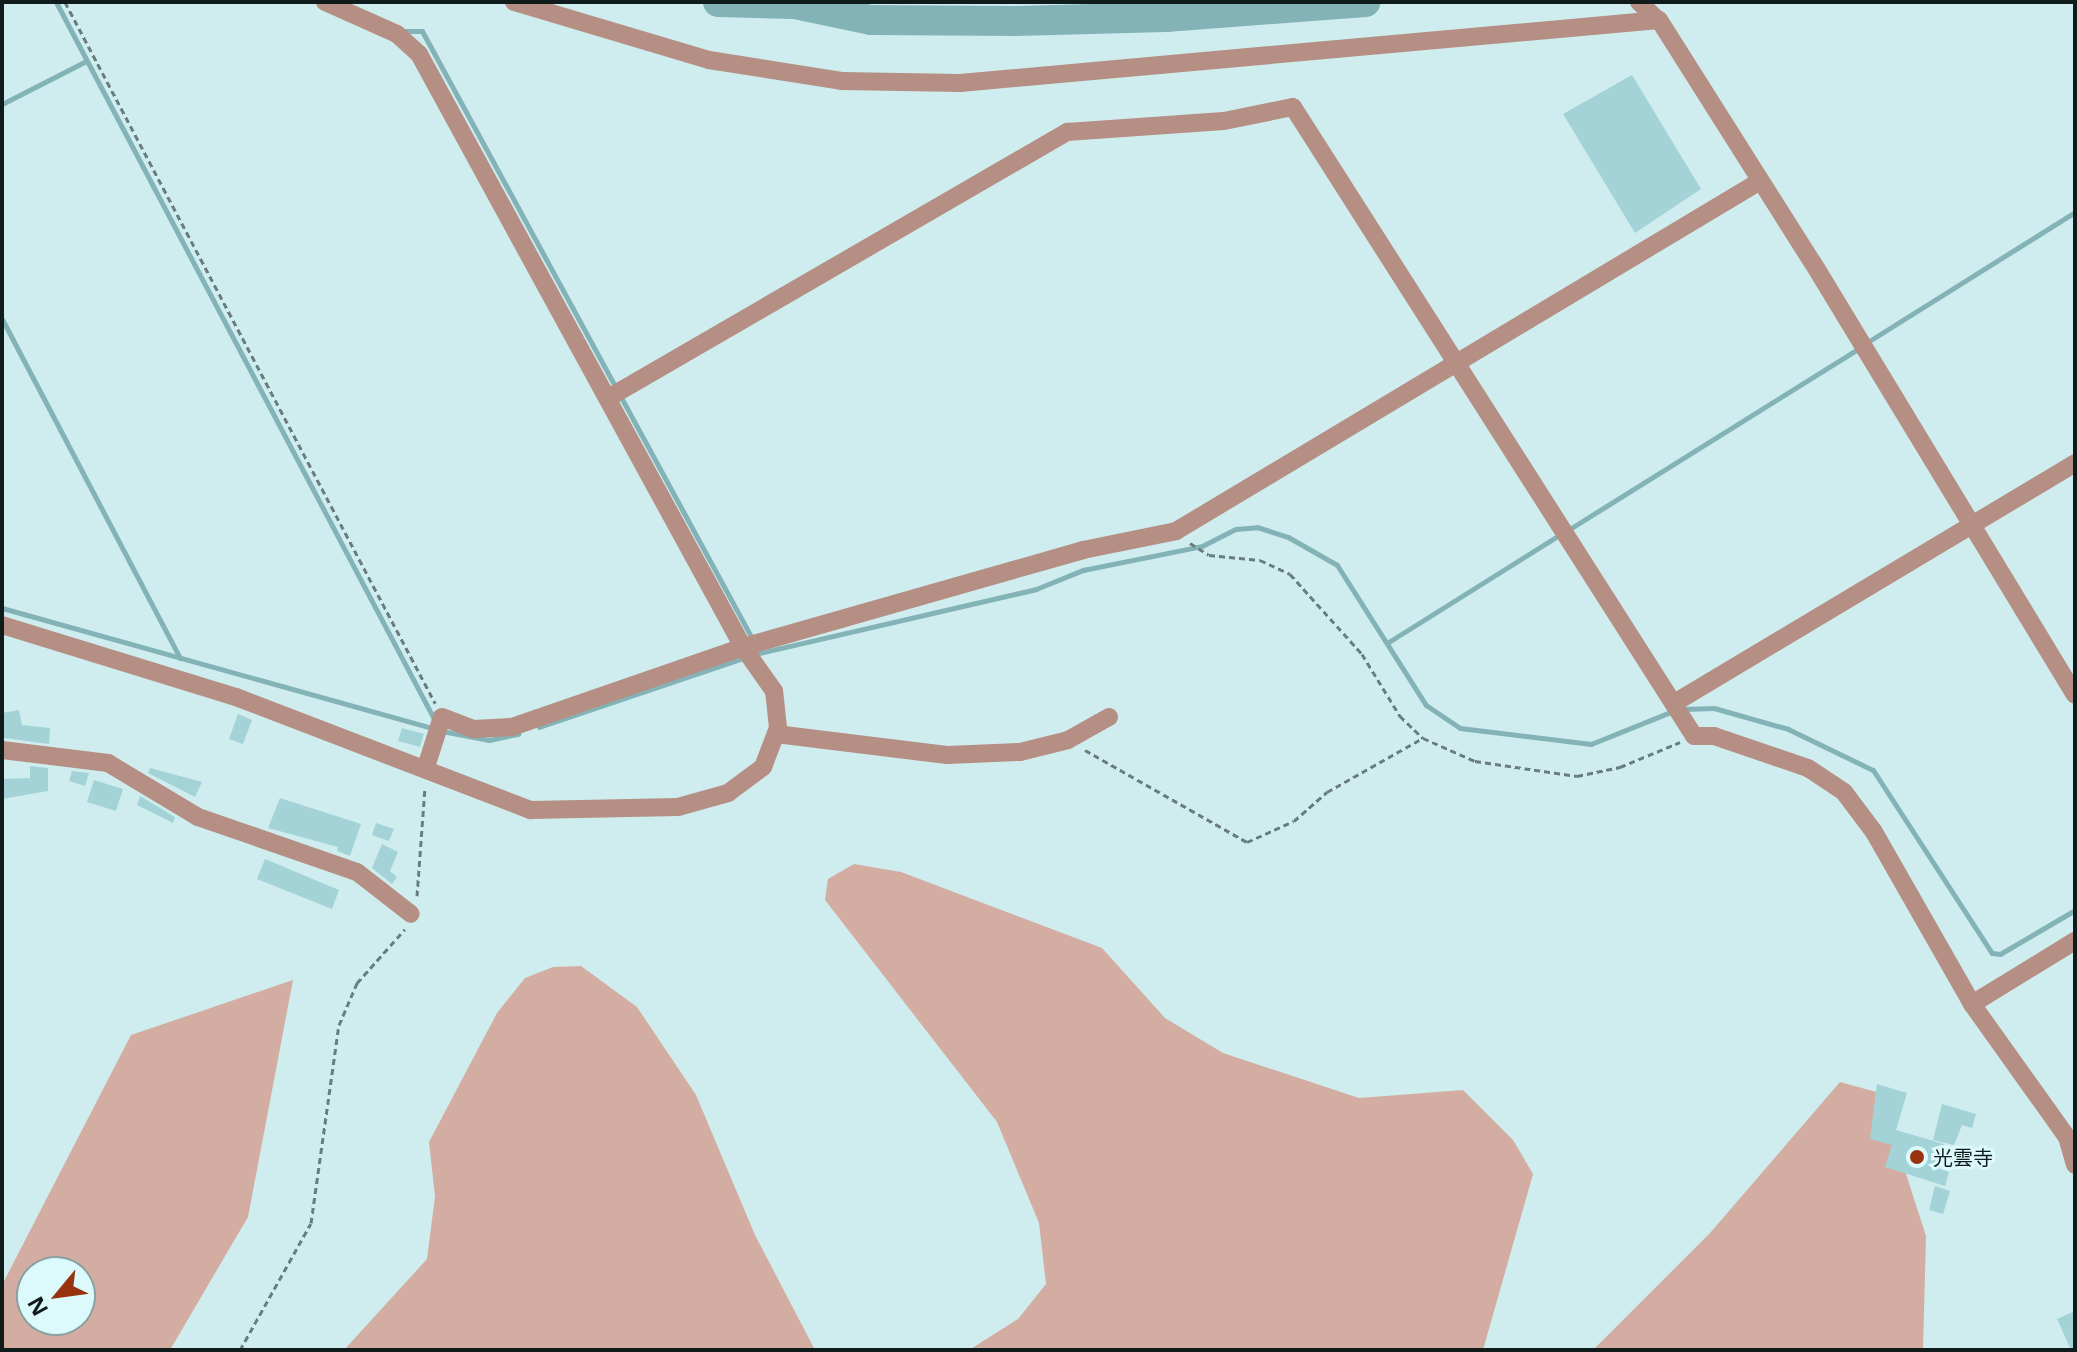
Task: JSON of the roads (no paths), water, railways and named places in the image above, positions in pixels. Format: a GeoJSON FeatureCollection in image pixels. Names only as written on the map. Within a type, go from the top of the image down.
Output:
{"type":"FeatureCollection","features":[{"type":"Feature","properties":{"kind":"street"},"geometry":{"type":"LineString","coordinates":[[2,625],[236,697],[426,767],[531,810],[678,807],[728,793],[763,767],[776,734],[774,691],[743,647],[419,54],[397,34],[325,2]]}},
{"type":"Feature","properties":{"kind":"street"},"geometry":{"type":"LineString","coordinates":[[514,2],[709,60],[841,81],[945,83],[1659,20]]}},
{"type":"Feature","properties":{"kind":"street"},"geometry":{"type":"LineString","coordinates":[[1639,2],[1659,20],[2075,695]]}},
{"type":"Feature","properties":{"kind":"street"},"geometry":{"type":"LineString","coordinates":[[608,398],[1067,132],[1202,124],[1293,107],[1676,702],[1694,736],[1714,736],[1808,768],[1844,792],[1874,832],[1972,1004],[2067,1137],[2075,1165]]}},
{"type":"Feature","properties":{"kind":"street"},"geometry":{"type":"LineString","coordinates":[[426,767],[442,717],[474,729],[512,727],[743,647],[1083,550],[1176,531],[1760,181]]}},
{"type":"Feature","properties":{"kind":"street"},"geometry":{"type":"LineString","coordinates":[[1676,702],[2075,463]]}},
{"type":"Feature","properties":{"kind":"street"},"geometry":{"type":"LineString","coordinates":[[776,734],[947,755],[1020,752],[1068,740],[1109,717]]}},
{"type":"Feature","properties":{"kind":"street"},"geometry":{"type":"LineString","coordinates":[[2,750],[108,763],[198,817],[357,872],[411,914]]}},
{"type":"Feature","properties":{"kind":"street"},"geometry":{"type":"LineString","coordinates":[[1972,1004],[2075,941]]}},
{"type":"Feature","properties":{"kind":"waterway"},"geometry":{"type":"LineString","coordinates":[[56,2],[434,719]]}},
{"type":"Feature","properties":{"kind":"waterway"},"geometry":{"type":"LineString","coordinates":[[718,2],[795,4],[871,20],[1016,21],[1166,17],[1365,2]]}},
{"type":"Feature","properties":{"kind":"waterway"},"geometry":{"type":"LineString","coordinates":[[405,31],[422,31],[753,640]]}},
{"type":"Feature","properties":{"kind":"waterway"},"geometry":{"type":"LineString","coordinates":[[2,104],[86,61]]}},
{"type":"Feature","properties":{"kind":"waterway"},"geometry":{"type":"LineString","coordinates":[[1866,343],[2075,212]]}},
{"type":"Feature","properties":{"kind":"waterway"},"geometry":{"type":"LineString","coordinates":[[2,319],[180,658]]}},
{"type":"Feature","properties":{"kind":"waterway"},"geometry":{"type":"LineString","coordinates":[[1568,530],[1858,349]]}},
{"type":"Feature","properties":{"kind":"waterway"},"geometry":{"type":"LineString","coordinates":[[755,654],[1036,589],[1083,570],[1202,546],[1236,529],[1257,527],[1288,537],[1337,565],[1426,705],[1460,728],[1591,744],[1673,711]]}},
{"type":"Feature","properties":{"kind":"waterway"},"geometry":{"type":"LineString","coordinates":[[1387,643],[1559,535]]}},
{"type":"Feature","properties":{"kind":"waterway"},"geometry":{"type":"LineString","coordinates":[[2,608],[432,728]]}},
{"type":"Feature","properties":{"kind":"waterway"},"geometry":{"type":"LineString","coordinates":[[539,727],[746,657]]}},
{"type":"Feature","properties":{"kind":"waterway"},"geometry":{"type":"LineString","coordinates":[[1683,709],[1714,708],[1788,729],[1873,770],[1992,953],[2000,954],[2075,910]]}},
{"type":"Feature","properties":{"kind":"waterway"},"geometry":{"type":"LineString","coordinates":[[442,731],[489,740],[518,734]]}},
{"type":"Feature","properties":{"kind":"place","name":"光雲寺"},"geometry":{"type":"Point","coordinates":[1917,1157]}}]}
